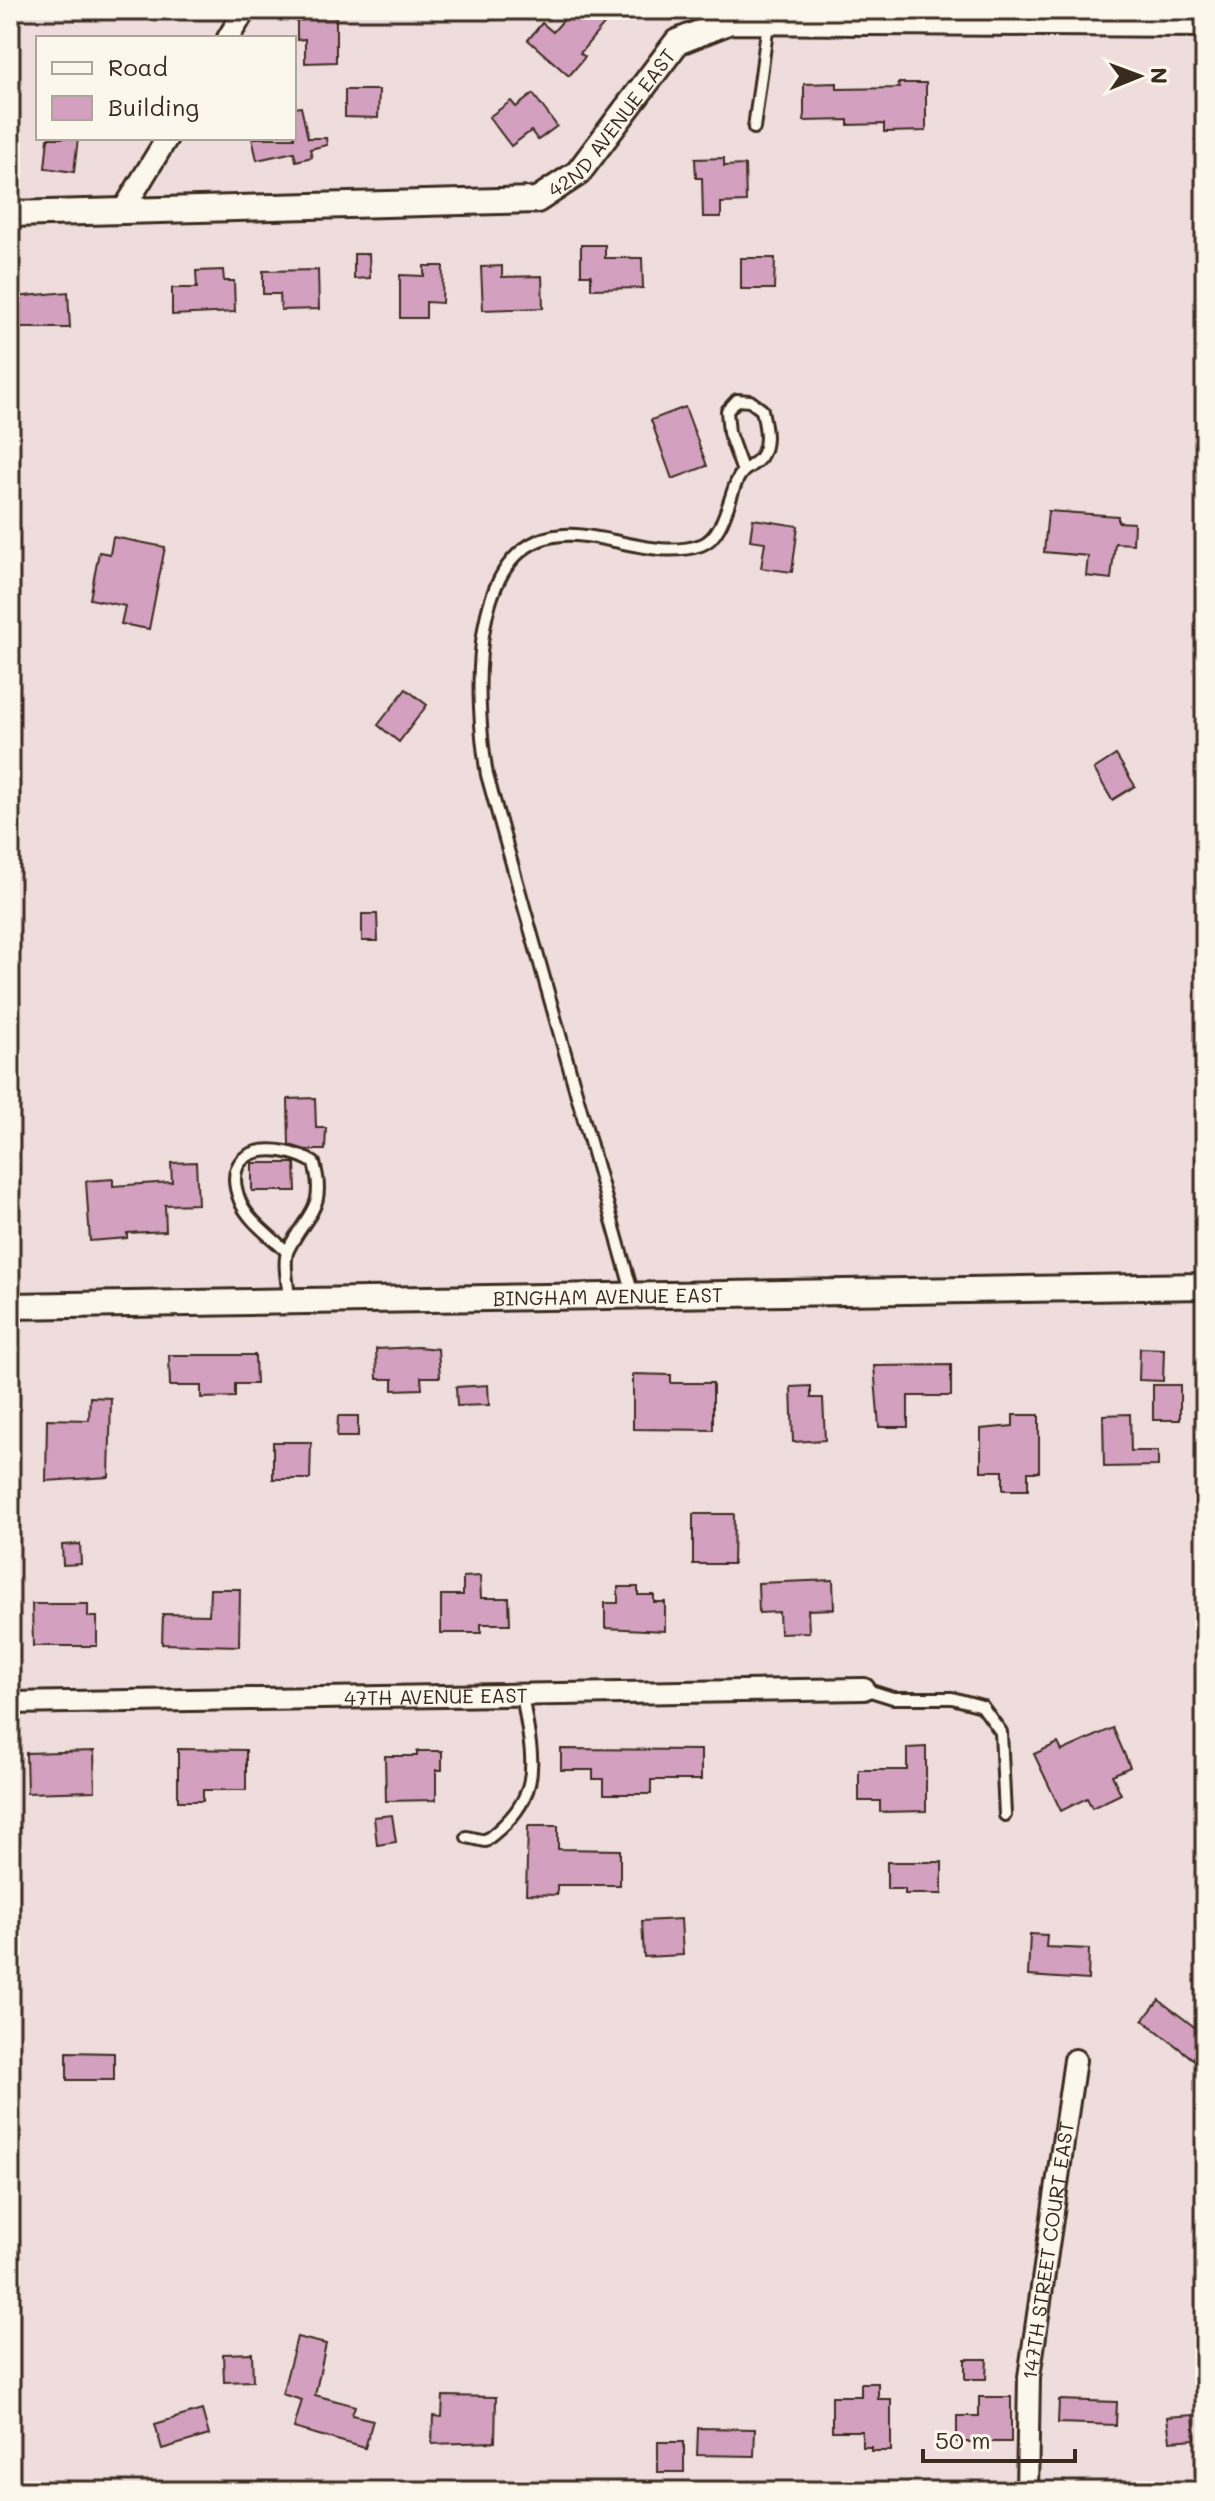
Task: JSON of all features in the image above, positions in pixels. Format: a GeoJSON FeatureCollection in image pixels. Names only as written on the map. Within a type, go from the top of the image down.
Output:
{"type":"FeatureCollection","features":[{"type":"Feature","properties":{"kind":"street"},"geometry":{"type":"LineString","coordinates":[[229,36],[245,10]]}},
{"type":"Feature","properties":{"kind":"street","name":"42ND AVENUE EAST"},"geometry":{"type":"LineString","coordinates":[[10,214],[537,200],[566,185],[578,173],[677,42],[730,21],[1205,24]]}},
{"type":"Feature","properties":{"kind":"street"},"geometry":{"type":"LineString","coordinates":[[122,212],[166,140]]}},
{"type":"Feature","properties":{"kind":"street","name":"BINGHAM AVENUE EAST"},"geometry":{"type":"LineString","coordinates":[[10,1306],[1205,1286]]}},
{"type":"Feature","properties":{"kind":"street","name":"47TH AVENUE EAST"},"geometry":{"type":"LineString","coordinates":[[10,1703],[864,1689]]}},
{"type":"Feature","properties":{"kind":"street","name":"147TH STREET COURT EAST"},"geometry":{"type":"LineString","coordinates":[[1027,2491],[1029,2377],[1075,2060]]}},
{"type":"Feature","properties":{"kind":"lane"},"geometry":{"type":"LineString","coordinates":[[754,128],[768,21]]}},
{"type":"Feature","properties":{"kind":"lane"},"geometry":{"type":"LineString","coordinates":[[633,1295],[487,775],[479,720],[480,647],[492,594],[513,559],[531,543],[553,536],[575,535],[668,550],[704,545],[717,533],[742,469],[760,458],[767,436],[762,410],[750,401],[737,400],[727,411],[729,433],[742,469]]}},
{"type":"Feature","properties":{"kind":"lane"},"geometry":{"type":"LineString","coordinates":[[287,1252],[244,1209],[239,1197],[236,1178],[241,1163],[253,1151],[262,1148],[305,1157],[314,1163],[319,1182],[315,1208],[287,1252],[289,1301]]}},
{"type":"Feature","properties":{"kind":"lane"},"geometry":{"type":"LineString","coordinates":[[864,1689],[893,1698],[952,1698],[982,1706],[1001,1732],[1005,1815]]}},
{"type":"Feature","properties":{"kind":"lane"},"geometry":{"type":"LineString","coordinates":[[467,1837],[485,1841],[511,1821],[525,1800],[532,1772],[522,1694]]}},
{"type":"Feature","properties":{"kind":"building"},"geometry":{"type":"Polygon","coordinates":[[[572,10],[616,10],[580,53],[585,57],[569,76],[528,40],[542,23],[553,32],[572,10]]]}},
{"type":"Feature","properties":{"kind":"building"},"geometry":{"type":"Polygon","coordinates":[[[336,16],[336,62],[305,63],[305,39],[297,40],[297,17],[336,16]]]}},
{"type":"Feature","properties":{"kind":"building"},"geometry":{"type":"Polygon","coordinates":[[[837,83],[837,89],[899,88],[898,83],[926,83],[926,131],[884,132],[884,124],[848,125],[848,120],[804,121],[804,84],[837,83]]]}},
{"type":"Feature","properties":{"kind":"building"},"geometry":{"type":"Polygon","coordinates":[[[345,90],[379,90],[378,118],[345,117],[345,90]]]}},
{"type":"Feature","properties":{"kind":"building"},"geometry":{"type":"Polygon","coordinates":[[[533,94],[557,126],[538,140],[531,131],[511,146],[489,117],[511,101],[516,107],[533,94]]]}},
{"type":"Feature","properties":{"kind":"building"},"geometry":{"type":"Polygon","coordinates":[[[301,107],[308,138],[326,138],[327,145],[310,149],[312,157],[296,161],[294,152],[257,160],[252,140],[296,140],[296,108],[301,107]]]}},
{"type":"Feature","properties":{"kind":"building"},"geometry":{"type":"Polygon","coordinates":[[[48,140],[78,140],[74,172],[45,168],[48,140]]]}},
{"type":"Feature","properties":{"kind":"building"},"geometry":{"type":"Polygon","coordinates":[[[724,158],[724,166],[745,165],[746,202],[721,203],[721,217],[703,217],[702,178],[696,178],[695,159],[724,158]]]}},
{"type":"Feature","properties":{"kind":"building"},"geometry":{"type":"Polygon","coordinates":[[[581,245],[605,245],[605,258],[642,258],[643,288],[591,289],[591,275],[581,275],[581,245]]]}},
{"type":"Feature","properties":{"kind":"building"},"geometry":{"type":"Polygon","coordinates":[[[354,254],[369,254],[370,278],[354,279],[354,254]]]}},
{"type":"Feature","properties":{"kind":"building"},"geometry":{"type":"Polygon","coordinates":[[[741,258],[775,258],[774,289],[741,289],[741,258]]]}},
{"type":"Feature","properties":{"kind":"building"},"geometry":{"type":"Polygon","coordinates":[[[424,266],[443,266],[442,303],[426,302],[426,318],[400,318],[400,275],[424,276],[424,266]]]}},
{"type":"Feature","properties":{"kind":"building"},"geometry":{"type":"Polygon","coordinates":[[[502,266],[502,277],[542,276],[543,308],[483,310],[481,267],[502,266]]]}},
{"type":"Feature","properties":{"kind":"building"},"geometry":{"type":"Polygon","coordinates":[[[223,270],[224,281],[234,281],[235,312],[172,315],[172,288],[197,288],[196,271],[223,270]]]}},
{"type":"Feature","properties":{"kind":"building"},"geometry":{"type":"Polygon","coordinates":[[[318,270],[319,309],[281,310],[280,294],[263,294],[263,271],[318,270]]]}},
{"type":"Feature","properties":{"kind":"building"},"geometry":{"type":"Polygon","coordinates":[[[68,292],[70,328],[16,328],[15,297],[68,292]]]}},
{"type":"Feature","properties":{"kind":"building"},"geometry":{"type":"Polygon","coordinates":[[[685,407],[707,466],[672,479],[651,420],[685,407]]]}},
{"type":"Feature","properties":{"kind":"building"},"geometry":{"type":"Polygon","coordinates":[[[1048,511],[1118,516],[1118,522],[1134,523],[1133,544],[1115,543],[1111,579],[1086,576],[1088,556],[1044,552],[1048,511]]]}},
{"type":"Feature","properties":{"kind":"building"},"geometry":{"type":"Polygon","coordinates":[[[753,519],[798,526],[792,572],[761,568],[765,542],[750,540],[753,519]]]}},
{"type":"Feature","properties":{"kind":"building"},"geometry":{"type":"Polygon","coordinates":[[[113,537],[165,547],[149,629],[121,624],[125,606],[90,599],[99,552],[110,554],[113,537]]]}},
{"type":"Feature","properties":{"kind":"building"},"geometry":{"type":"Polygon","coordinates":[[[406,689],[427,705],[399,742],[378,725],[406,689]]]}},
{"type":"Feature","properties":{"kind":"building"},"geometry":{"type":"Polygon","coordinates":[[[1116,755],[1135,786],[1112,800],[1094,769],[1116,755]]]}},
{"type":"Feature","properties":{"kind":"building"},"geometry":{"type":"Polygon","coordinates":[[[362,914],[377,914],[378,941],[362,941],[362,914]]]}},
{"type":"Feature","properties":{"kind":"building"},"geometry":{"type":"Polygon","coordinates":[[[315,1098],[316,1128],[326,1128],[325,1150],[306,1150],[289,1145],[288,1099],[315,1098]]]}},
{"type":"Feature","properties":{"kind":"building"},"geometry":{"type":"Polygon","coordinates":[[[196,1162],[198,1204],[165,1205],[166,1231],[127,1233],[127,1238],[90,1241],[86,1181],[113,1179],[113,1186],[172,1182],[171,1163],[196,1162]]]}},
{"type":"Feature","properties":{"kind":"building"},"geometry":{"type":"Polygon","coordinates":[[[252,1163],[295,1163],[296,1191],[252,1191],[252,1163]]]}},
{"type":"Feature","properties":{"kind":"building"},"geometry":{"type":"Polygon","coordinates":[[[1140,1348],[1164,1349],[1163,1381],[1139,1380],[1140,1348]]]}},
{"type":"Feature","properties":{"kind":"building"},"geometry":{"type":"Polygon","coordinates":[[[376,1349],[438,1349],[440,1377],[421,1377],[422,1389],[393,1390],[393,1379],[377,1379],[376,1349]]]}},
{"type":"Feature","properties":{"kind":"building"},"geometry":{"type":"Polygon","coordinates":[[[169,1355],[255,1355],[256,1384],[235,1384],[235,1397],[201,1398],[201,1386],[170,1386],[169,1355]]]}},
{"type":"Feature","properties":{"kind":"building"},"geometry":{"type":"Polygon","coordinates":[[[951,1365],[951,1396],[908,1396],[908,1427],[879,1427],[874,1366],[951,1365]]]}},
{"type":"Feature","properties":{"kind":"building"},"geometry":{"type":"Polygon","coordinates":[[[633,1374],[671,1375],[671,1383],[713,1383],[713,1430],[633,1429],[633,1374]]]}},
{"type":"Feature","properties":{"kind":"building"},"geometry":{"type":"Polygon","coordinates":[[[488,1385],[489,1405],[457,1406],[456,1387],[488,1385]]]}},
{"type":"Feature","properties":{"kind":"building"},"geometry":{"type":"Polygon","coordinates":[[[1153,1385],[1180,1385],[1180,1420],[1153,1420],[1153,1385]]]}},
{"type":"Feature","properties":{"kind":"building"},"geometry":{"type":"Polygon","coordinates":[[[811,1386],[811,1398],[823,1398],[825,1440],[793,1442],[791,1387],[811,1386]]]}},
{"type":"Feature","properties":{"kind":"building"},"geometry":{"type":"Polygon","coordinates":[[[90,1397],[111,1398],[109,1477],[46,1481],[47,1419],[89,1420],[90,1397]]]}},
{"type":"Feature","properties":{"kind":"building"},"geometry":{"type":"Polygon","coordinates":[[[1130,1414],[1131,1451],[1158,1451],[1158,1466],[1104,1467],[1103,1415],[1130,1414]]]}},
{"type":"Feature","properties":{"kind":"building"},"geometry":{"type":"Polygon","coordinates":[[[1013,1415],[1039,1415],[1039,1472],[1028,1472],[1028,1490],[1003,1490],[1003,1471],[981,1471],[981,1429],[1013,1426],[1013,1415]]]}},
{"type":"Feature","properties":{"kind":"building"},"geometry":{"type":"Polygon","coordinates":[[[338,1416],[358,1416],[358,1437],[337,1437],[338,1416]]]}},
{"type":"Feature","properties":{"kind":"building"},"geometry":{"type":"Polygon","coordinates":[[[273,1442],[311,1442],[310,1479],[273,1479],[273,1442]]]}},
{"type":"Feature","properties":{"kind":"building"},"geometry":{"type":"Polygon","coordinates":[[[693,1514],[734,1514],[733,1564],[693,1564],[693,1514]]]}},
{"type":"Feature","properties":{"kind":"building"},"geometry":{"type":"Polygon","coordinates":[[[80,1544],[81,1564],[63,1565],[62,1545],[80,1544]]]}},
{"type":"Feature","properties":{"kind":"building"},"geometry":{"type":"Polygon","coordinates":[[[480,1576],[481,1598],[509,1598],[510,1624],[481,1624],[481,1633],[441,1633],[441,1595],[463,1595],[463,1577],[480,1576]]]}},
{"type":"Feature","properties":{"kind":"building"},"geometry":{"type":"Polygon","coordinates":[[[833,1580],[834,1609],[808,1610],[809,1632],[780,1633],[779,1612],[759,1613],[758,1583],[833,1580]]]}},
{"type":"Feature","properties":{"kind":"building"},"geometry":{"type":"Polygon","coordinates":[[[618,1587],[638,1587],[638,1595],[654,1595],[654,1602],[665,1602],[665,1631],[605,1628],[605,1603],[618,1603],[618,1587]]]}},
{"type":"Feature","properties":{"kind":"building"},"geometry":{"type":"Polygon","coordinates":[[[210,1589],[240,1589],[239,1646],[162,1644],[163,1614],[209,1615],[210,1589]]]}},
{"type":"Feature","properties":{"kind":"building"},"geometry":{"type":"Polygon","coordinates":[[[32,1604],[88,1604],[88,1617],[97,1617],[97,1646],[33,1646],[32,1604]]]}},
{"type":"Feature","properties":{"kind":"building"},"geometry":{"type":"Polygon","coordinates":[[[1113,1728],[1130,1767],[1112,1775],[1121,1794],[1092,1808],[1087,1798],[1061,1811],[1034,1754],[1058,1743],[1062,1751],[1113,1728]]]}},
{"type":"Feature","properties":{"kind":"building"},"geometry":{"type":"Polygon","coordinates":[[[926,1747],[926,1811],[880,1812],[880,1801],[859,1801],[859,1770],[907,1770],[907,1748],[926,1747]]]}},
{"type":"Feature","properties":{"kind":"building"},"geometry":{"type":"Polygon","coordinates":[[[178,1749],[246,1750],[246,1790],[203,1790],[203,1801],[178,1801],[178,1749]]]}},
{"type":"Feature","properties":{"kind":"building"},"geometry":{"type":"Polygon","coordinates":[[[561,1749],[701,1750],[701,1780],[651,1780],[651,1794],[604,1794],[604,1779],[593,1779],[593,1770],[561,1770],[561,1749]]]}},
{"type":"Feature","properties":{"kind":"building"},"geometry":{"type":"Polygon","coordinates":[[[94,1751],[95,1791],[27,1793],[26,1753],[94,1751]]]}},
{"type":"Feature","properties":{"kind":"building"},"geometry":{"type":"Polygon","coordinates":[[[417,1751],[442,1751],[442,1770],[436,1770],[436,1800],[386,1801],[385,1756],[417,1756],[417,1751]]]}},
{"type":"Feature","properties":{"kind":"building"},"geometry":{"type":"Polygon","coordinates":[[[392,1815],[396,1842],[377,1845],[374,1817],[392,1815]]]}},
{"type":"Feature","properties":{"kind":"building"},"geometry":{"type":"Polygon","coordinates":[[[528,1826],[558,1826],[558,1849],[620,1850],[620,1885],[557,1885],[557,1895],[526,1894],[528,1826]]]}},
{"type":"Feature","properties":{"kind":"building"},"geometry":{"type":"Polygon","coordinates":[[[887,1862],[942,1862],[942,1894],[905,1894],[905,1889],[887,1889],[887,1862]]]}},
{"type":"Feature","properties":{"kind":"building"},"geometry":{"type":"Polygon","coordinates":[[[681,1919],[683,1955],[644,1957],[642,1921],[681,1919]]]}},
{"type":"Feature","properties":{"kind":"building"},"geometry":{"type":"Polygon","coordinates":[[[1030,1934],[1047,1935],[1046,1947],[1089,1949],[1088,1980],[1028,1976],[1030,1934]]]}},
{"type":"Feature","properties":{"kind":"building"},"geometry":{"type":"Polygon","coordinates":[[[1159,2000],[1205,2035],[1205,2044],[1193,2059],[1143,2020],[1159,2000]]]}},
{"type":"Feature","properties":{"kind":"building"},"geometry":{"type":"Polygon","coordinates":[[[67,2052],[114,2053],[114,2080],[67,2080],[67,2052]]]}},
{"type":"Feature","properties":{"kind":"building"},"geometry":{"type":"Polygon","coordinates":[[[297,2337],[326,2344],[315,2395],[355,2406],[352,2415],[373,2420],[365,2448],[294,2428],[302,2400],[282,2394],[297,2337]]]}},
{"type":"Feature","properties":{"kind":"building"},"geometry":{"type":"Polygon","coordinates":[[[252,2353],[253,2381],[224,2382],[223,2354],[252,2353]]]}},
{"type":"Feature","properties":{"kind":"building"},"geometry":{"type":"Polygon","coordinates":[[[965,2359],[987,2359],[986,2379],[965,2379],[965,2359]]]}},
{"type":"Feature","properties":{"kind":"building"},"geometry":{"type":"Polygon","coordinates":[[[861,2383],[878,2383],[878,2399],[891,2399],[891,2451],[871,2451],[871,2447],[862,2447],[862,2431],[832,2431],[832,2396],[861,2396],[861,2383]]]}},
{"type":"Feature","properties":{"kind":"building"},"geometry":{"type":"Polygon","coordinates":[[[443,2396],[496,2397],[495,2442],[432,2444],[433,2416],[442,2417],[443,2396]]]}},
{"type":"Feature","properties":{"kind":"building"},"geometry":{"type":"Polygon","coordinates":[[[979,2397],[1011,2397],[1011,2442],[957,2442],[957,2416],[979,2416],[979,2397]]]}},
{"type":"Feature","properties":{"kind":"building"},"geometry":{"type":"Polygon","coordinates":[[[1059,2400],[1117,2402],[1116,2425],[1058,2423],[1059,2400]]]}},
{"type":"Feature","properties":{"kind":"building"},"geometry":{"type":"Polygon","coordinates":[[[202,2410],[209,2435],[162,2449],[155,2424],[202,2410]]]}},
{"type":"Feature","properties":{"kind":"building"},"geometry":{"type":"Polygon","coordinates":[[[1193,2415],[1195,2439],[1170,2441],[1167,2417],[1193,2415]]]}},
{"type":"Feature","properties":{"kind":"building"},"geometry":{"type":"Polygon","coordinates":[[[698,2428],[755,2429],[754,2456],[697,2455],[698,2428]]]}},
{"type":"Feature","properties":{"kind":"building"},"geometry":{"type":"Polygon","coordinates":[[[658,2442],[684,2442],[684,2472],[658,2472],[658,2442]]]}}]}
